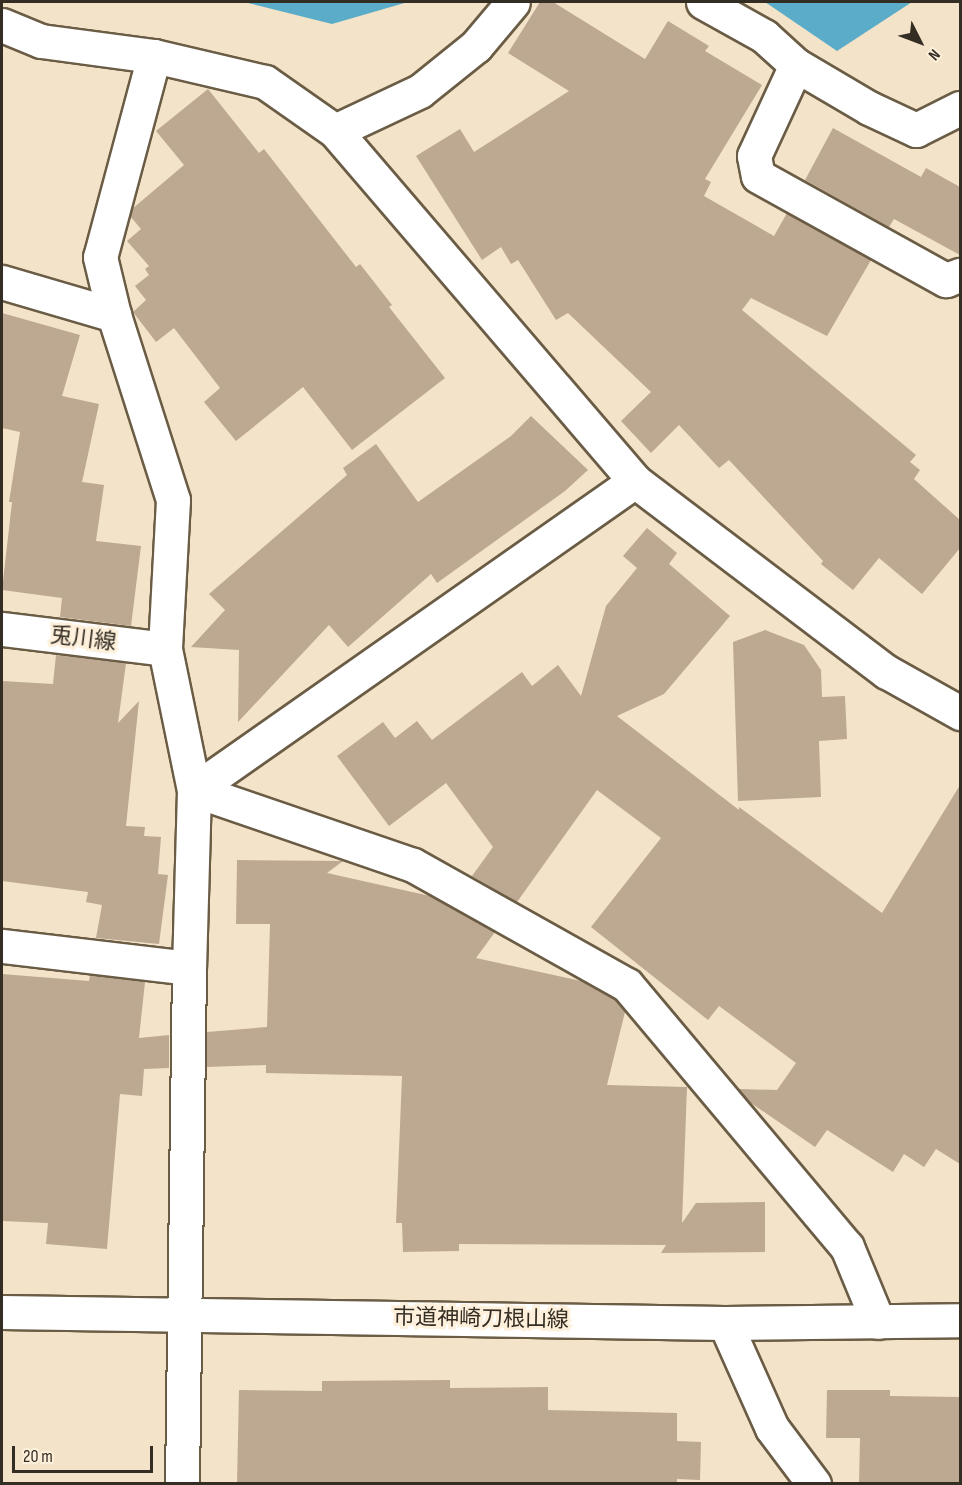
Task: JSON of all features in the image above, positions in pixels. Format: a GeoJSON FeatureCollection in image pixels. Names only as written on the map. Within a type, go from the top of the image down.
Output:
{"type":"FeatureCollection","features":[{"type":"Feature","properties":{"kind":"street"},"geometry":{"type":"LineString","coordinates":[[335,132],[420,91],[476,46],[513,2]]}},
{"type":"Feature","properties":{"kind":"street"},"geometry":{"type":"LineString","coordinates":[[704,2],[764,36],[796,65],[869,108],[916,130],[960,108]]}},
{"type":"Feature","properties":{"kind":"street"},"geometry":{"type":"LineString","coordinates":[[2,26],[40,41],[154,56],[265,82],[335,132],[634,481],[887,672],[960,713]]}},
{"type":"Feature","properties":{"kind":"street"},"geometry":{"type":"LineString","coordinates":[[154,56],[100,257],[114,315],[173,500],[165,649],[194,790],[189,968],[182,1484]]}},
{"type":"Feature","properties":{"kind":"street"},"geometry":{"type":"LineString","coordinates":[[796,65],[754,156],[758,176],[946,280],[960,275]]}},
{"type":"Feature","properties":{"kind":"street"},"geometry":{"type":"LineString","coordinates":[[2,282],[114,315]]}},
{"type":"Feature","properties":{"kind":"street"},"geometry":{"type":"LineString","coordinates":[[194,790],[634,481]]}},
{"type":"Feature","properties":{"kind":"street","name":"兎川線"},"geometry":{"type":"LineString","coordinates":[[2,629],[165,649]]}},
{"type":"Feature","properties":{"kind":"street"},"geometry":{"type":"LineString","coordinates":[[194,790],[413,866],[627,985],[847,1247],[878,1322]]}},
{"type":"Feature","properties":{"kind":"street"},"geometry":{"type":"LineString","coordinates":[[2,946],[189,968]]}},
{"type":"Feature","properties":{"kind":"street","name":"市道神崎刀根山線"},"geometry":{"type":"LineString","coordinates":[[2,1312],[725,1323],[960,1320]]}},
{"type":"Feature","properties":{"kind":"street"},"geometry":{"type":"LineString","coordinates":[[725,1323],[772,1428],[814,1484]]}},
{"type":"Feature","properties":{"kind":"water"},"geometry":{"type":"Polygon","coordinates":[[[244,2],[408,2],[332,24],[244,2]]]}},
{"type":"Feature","properties":{"kind":"water"},"geometry":{"type":"Polygon","coordinates":[[[765,2],[912,2],[837,51],[765,2]]]}},
{"type":"Feature","properties":{"kind":"building"},"geometry":{"type":"Polygon","coordinates":[[[540,2],[553,2],[645,59],[668,21],[709,46],[705,51],[762,85],[705,179],[711,182],[704,196],[774,236],[787,213],[871,260],[827,336],[751,298],[742,310],[916,455],[910,462],[920,470],[914,479],[960,520],[960,548],[922,594],[879,558],[853,590],[821,564],[823,561],[729,460],[719,468],[679,425],[651,453],[621,421],[651,392],[568,313],[556,320],[518,260],[511,264],[501,247],[482,260],[416,156],[460,129],[474,152],[569,91],[508,53],[540,2]]]}},
{"type":"Feature","properties":{"kind":"building"},"geometry":{"type":"Polygon","coordinates":[[[208,89],[259,153],[264,149],[356,267],[360,264],[392,305],[389,307],[445,378],[352,450],[303,387],[236,441],[204,402],[220,388],[174,328],[156,342],[133,312],[146,300],[135,286],[149,275],[145,269],[149,266],[127,241],[141,229],[130,216],[132,209],[184,165],[156,131],[208,89]]]}},
{"type":"Feature","properties":{"kind":"building"},"geometry":{"type":"Polygon","coordinates":[[[833,128],[921,177],[926,168],[960,187],[960,255],[894,219],[889,227],[805,180],[833,128]]]}},
{"type":"Feature","properties":{"kind":"building"},"geometry":{"type":"Polygon","coordinates":[[[2,313],[80,335],[62,396],[99,404],[82,482],[104,485],[96,541],[141,546],[131,626],[60,617],[62,598],[2,590],[12,502],[9,502],[20,432],[2,428],[2,313]]]}},
{"type":"Feature","properties":{"kind":"building"},"geometry":{"type":"Polygon","coordinates":[[[531,416],[588,470],[565,491],[437,583],[431,574],[348,647],[329,625],[238,722],[239,650],[191,647],[225,610],[209,594],[347,475],[343,468],[376,444],[418,502],[511,436],[531,416]]]}},
{"type":"Feature","properties":{"kind":"building"},"geometry":{"type":"Polygon","coordinates":[[[647,528],[677,553],[669,564],[730,616],[664,694],[617,716],[739,810],[739,807],[882,913],[960,785],[960,1164],[936,1149],[924,1167],[904,1154],[893,1172],[827,1130],[815,1147],[748,1101],[739,1089],[777,1090],[796,1063],[719,1006],[708,1020],[591,927],[661,838],[597,790],[517,902],[472,876],[493,847],[446,783],[389,826],[337,756],[383,722],[395,738],[417,721],[432,740],[522,672],[532,686],[558,665],[581,696],[606,606],[637,568],[623,556],[647,528]]]}},
{"type":"Feature","properties":{"kind":"building"},"geometry":{"type":"Polygon","coordinates":[[[765,630],[804,645],[821,670],[822,697],[845,696],[847,739],[819,741],[821,797],[738,801],[733,642],[765,630]]]}},
{"type":"Feature","properties":{"kind":"building"},"geometry":{"type":"Polygon","coordinates":[[[56,655],[126,663],[118,723],[139,701],[126,826],[145,827],[144,836],[161,837],[158,874],[168,875],[159,944],[96,938],[102,905],[86,902],[88,892],[2,881],[2,681],[53,684],[56,655]]]}},
{"type":"Feature","properties":{"kind":"building"},"geometry":{"type":"Polygon","coordinates":[[[237,860],[343,861],[327,873],[430,896],[495,932],[476,958],[581,981],[615,1000],[625,1012],[607,1085],[687,1087],[682,1223],[696,1203],[765,1202],[765,1252],[661,1253],[666,1245],[459,1244],[459,1251],[403,1252],[402,1223],[396,1223],[402,1076],[266,1073],[266,1065],[206,1067],[207,1032],[267,1027],[270,924],[236,924],[237,860]]]}},
{"type":"Feature","properties":{"kind":"building"},"geometry":{"type":"Polygon","coordinates":[[[2,974],[89,981],[90,975],[145,982],[139,1038],[169,1035],[169,1068],[144,1069],[142,1096],[120,1094],[107,1249],[46,1244],[48,1223],[2,1221],[2,974]]]}},
{"type":"Feature","properties":{"kind":"building"},"geometry":{"type":"Polygon","coordinates":[[[450,1380],[450,1388],[548,1387],[548,1410],[677,1413],[677,1441],[701,1442],[700,1480],[677,1479],[677,1484],[237,1484],[239,1390],[322,1391],[322,1381],[450,1380]]]}},
{"type":"Feature","properties":{"kind":"building"},"geometry":{"type":"Polygon","coordinates":[[[827,1390],[890,1390],[890,1396],[960,1397],[960,1484],[859,1484],[860,1438],[826,1438],[827,1390]]]}}]}
